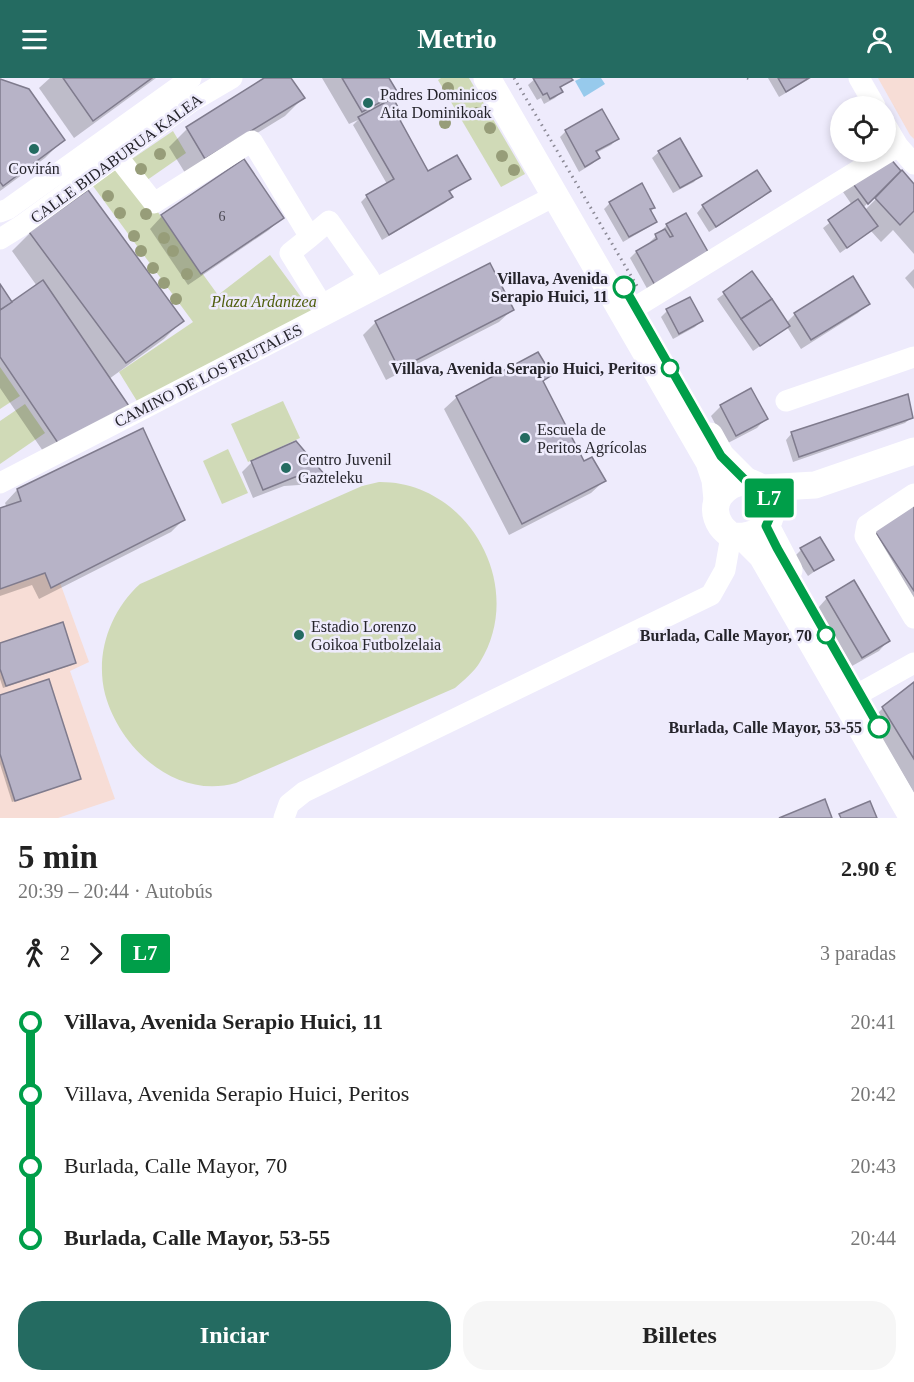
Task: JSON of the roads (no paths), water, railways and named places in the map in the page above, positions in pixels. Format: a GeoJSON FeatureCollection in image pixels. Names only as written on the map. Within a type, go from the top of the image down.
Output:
{"type":"FeatureCollection","features":[{"type":"Feature","properties":{"kind":"main road"},"geometry":{"type":"LineString","coordinates":[[487,78],[709,462],[715,480],[716,513],[721,525],[753,529],[815,485],[914,451]]}},
{"type":"Feature","properties":{"kind":"main road"},"geometry":{"type":"LineString","coordinates":[[501,78],[639,300],[721,456],[768,496],[771,505],[753,529]]}},
{"type":"Feature","properties":{"kind":"main road"},"geometry":{"type":"LineString","coordinates":[[717,500],[724,489],[734,483],[815,485]]}},
{"type":"Feature","properties":{"kind":"main road"},"geometry":{"type":"LineString","coordinates":[[753,529],[762,556],[914,788]]}},
{"type":"Feature","properties":{"kind":"main road"},"geometry":{"type":"LineString","coordinates":[[853,698],[913,818]]}},
{"type":"Feature","properties":{"kind":"street","name":"CALLE BIDABURUA KALEA"},"geometry":{"type":"LineString","coordinates":[[0,212],[8,209],[191,78]]}},
{"type":"Feature","properties":{"kind":"street","name":"CALLE BIDABURUA KALEA"},"geometry":{"type":"LineString","coordinates":[[0,239],[191,102],[232,78]]}},
{"type":"Feature","properties":{"kind":"street"},"geometry":{"type":"LineString","coordinates":[[859,78],[869,96]]}},
{"type":"Feature","properties":{"kind":"street"},"geometry":{"type":"LineString","coordinates":[[117,156],[154,203],[252,141],[310,237]]}},
{"type":"Feature","properties":{"kind":"street"},"geometry":{"type":"LineString","coordinates":[[896,143],[914,164]]}},
{"type":"Feature","properties":{"kind":"street"},"geometry":{"type":"LineString","coordinates":[[639,300],[898,146]]}},
{"type":"Feature","properties":{"kind":"street","name":"CAMINO DE LOS FRUTALES"},"geometry":{"type":"LineString","coordinates":[[0,483],[544,201]]}},
{"type":"Feature","properties":{"kind":"street"},"geometry":{"type":"LineString","coordinates":[[786,401],[912,364]]}},
{"type":"Feature","properties":{"kind":"street"},"geometry":{"type":"LineString","coordinates":[[914,494],[867,525],[865,536],[914,618]]}},
{"type":"Feature","properties":{"kind":"street"},"geometry":{"type":"LineString","coordinates":[[284,818],[289,804],[303,792],[711,595],[753,529]]}},
{"type":"Feature","properties":{"kind":"street"},"geometry":{"type":"LineString","coordinates":[[853,698],[914,663]]}},
{"type":"Feature","properties":{"kind":"water"},"geometry":{"type":"Polygon","coordinates":[[[581,78],[601,78],[605,84],[584,97],[575,81],[581,78]]]}},
{"type":"Feature","properties":{"kind":"place","name":"Padres Dominicos Aita Dominikoak"},"geometry":{"type":"Point","coordinates":[368,103]}},
{"type":"Feature","properties":{"kind":"place","name":"Covirán"},"geometry":{"type":"Point","coordinates":[34,149]}},
{"type":"Feature","properties":{"kind":"place","name":"Villava, Avenida Serapio Huici, 11"},"geometry":{"type":"Point","coordinates":[624,287]}},
{"type":"Feature","properties":{"kind":"place","name":"Villava, Avenida Serapio Huici, Peritos"},"geometry":{"type":"Point","coordinates":[670,368]}},
{"type":"Feature","properties":{"kind":"place","name":"Escuela de Peritos Agrícolas"},"geometry":{"type":"Point","coordinates":[525,438]}},
{"type":"Feature","properties":{"kind":"place","name":"Centro Juvenil Gazteleku"},"geometry":{"type":"Point","coordinates":[286,468]}},
{"type":"Feature","properties":{"kind":"place","name":"Estadio Lorenzo Goikoa Futbolzelaia"},"geometry":{"type":"Point","coordinates":[299,635]}},
{"type":"Feature","properties":{"kind":"place","name":"Burlada, Calle Mayor, 70"},"geometry":{"type":"Point","coordinates":[826,635]}},
{"type":"Feature","properties":{"kind":"place","name":"Burlada, Calle Mayor, 53-55"},"geometry":{"type":"Point","coordinates":[879,727]}},
{"type":"Feature","properties":{"kind":"park label","name":"Plaza Ardantzea"},"geometry":{"type":"Point","coordinates":[264,301]}}]}
